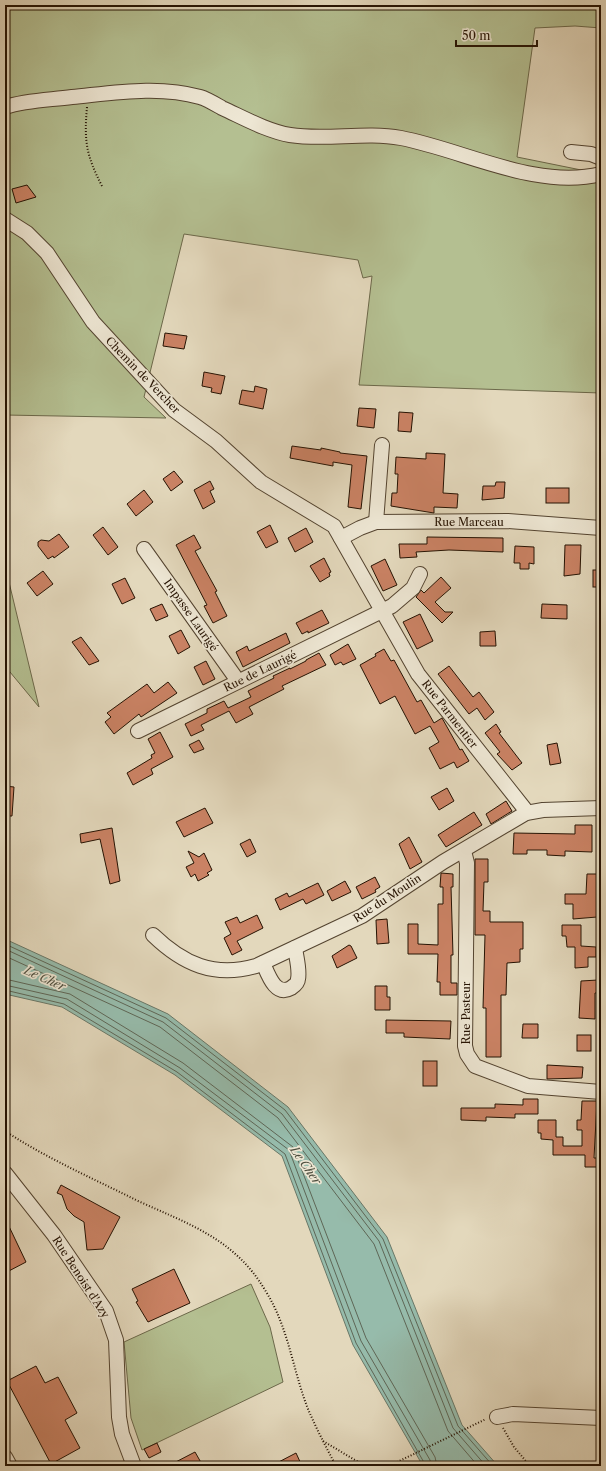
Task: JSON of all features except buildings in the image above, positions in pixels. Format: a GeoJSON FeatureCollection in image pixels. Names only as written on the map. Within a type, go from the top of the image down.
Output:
{"type":"FeatureCollection","features":[{"type":"Feature","properties":{"kind":"street"},"geometry":{"type":"LineString","coordinates":[[5,107],[24,102],[120,92],[173,92],[201,97],[254,123],[290,135],[317,137],[362,134],[400,138],[513,169],[557,178],[585,178],[601,174]]}},
{"type":"Feature","properties":{"kind":"street"},"geometry":{"type":"LineString","coordinates":[[570,152],[591,154],[601,158]]}},
{"type":"Feature","properties":{"kind":"street","name":"Chemin de Vercher"},"geometry":{"type":"LineString","coordinates":[[5,219],[27,233],[47,253],[92,322],[174,410],[216,441],[261,482],[327,520],[334,526],[341,538]]}},
{"type":"Feature","properties":{"kind":"street"},"geometry":{"type":"LineString","coordinates":[[376,522],[382,445]]}},
{"type":"Feature","properties":{"kind":"street","name":"Rue Marceau"},"geometry":{"type":"LineString","coordinates":[[341,538],[376,522],[508,521],[601,528]]}},
{"type":"Feature","properties":{"kind":"street","name":"Rue Parmentier"},"geometry":{"type":"LineString","coordinates":[[341,538],[418,674],[524,808],[526,813]]}},
{"type":"Feature","properties":{"kind":"street","name":"Impasse Laurigé"},"geometry":{"type":"LineString","coordinates":[[144,549],[238,681]]}},
{"type":"Feature","properties":{"kind":"street"},"geometry":{"type":"LineString","coordinates":[[381,611],[392,606],[413,588],[420,574]]}},
{"type":"Feature","properties":{"kind":"street","name":"Rue de Laurigé"},"geometry":{"type":"LineString","coordinates":[[138,731],[381,611]]}},
{"type":"Feature","properties":{"kind":"street","name":"Rue du Moulin"},"geometry":{"type":"LineString","coordinates":[[153,936],[170,952],[180,958],[205,968],[226,971],[241,970],[264,963],[362,916],[398,891],[526,813],[543,810],[601,808]]}},
{"type":"Feature","properties":{"kind":"street","name":"Rue Pasteur"},"geometry":{"type":"LineString","coordinates":[[464,851],[467,863],[465,1046],[470,1062],[475,1066],[528,1086],[601,1092]]}},
{"type":"Feature","properties":{"kind":"street"},"geometry":{"type":"LineString","coordinates":[[264,963],[272,983],[278,989],[287,990],[294,986],[298,979],[295,948]]}},
{"type":"Feature","properties":{"kind":"street","name":"Rue Benoist d'Azy"},"geometry":{"type":"LineString","coordinates":[[6,1175],[70,1258],[108,1316],[116,1340],[119,1417],[122,1434],[134,1466]]}},
{"type":"Feature","properties":{"kind":"street"},"geometry":{"type":"LineString","coordinates":[[497,1417],[521,1414],[601,1418]]}},
{"type":"Feature","properties":{"kind":"street"},"geometry":{"type":"LineString","coordinates":[[5,1457],[10,1466]]}},
{"type":"Feature","properties":{"kind":"path"},"geometry":{"type":"LineString","coordinates":[[87,95],[85,133],[87,153],[102,186]]}},
{"type":"Feature","properties":{"kind":"path"},"geometry":{"type":"LineString","coordinates":[[5,1131],[32,1149],[192,1224],[231,1249],[248,1265],[265,1288],[278,1311],[288,1338],[308,1408],[336,1466]]}},
{"type":"Feature","properties":{"kind":"path"},"geometry":{"type":"LineString","coordinates":[[497,1417],[514,1448],[530,1466]]}},
{"type":"Feature","properties":{"kind":"path"},"geometry":{"type":"LineString","coordinates":[[390,1466],[478,1421]]}},
{"type":"Feature","properties":{"kind":"path"},"geometry":{"type":"LineString","coordinates":[[323,1440],[365,1466]]}},
{"type":"Feature","properties":{"kind":"shaded area"},"geometry":{"type":"Polygon","coordinates":[[[5,5],[601,5],[601,28],[575,26],[535,28],[517,157],[601,174],[601,393],[359,385],[372,276],[363,278],[358,260],[184,234],[144,397],[166,418],[5,415],[5,5]]]}},
{"type":"Feature","properties":{"kind":"shaded area"},"geometry":{"type":"Polygon","coordinates":[[[5,572],[8,578],[39,707],[5,666],[5,572]]]}},
{"type":"Feature","properties":{"kind":"shaded area"},"geometry":{"type":"Polygon","coordinates":[[[251,1284],[270,1327],[283,1382],[142,1450],[131,1418],[124,1342],[251,1284]]]}},
{"type":"Feature","properties":{"kind":"water","name":"Le Cher"},"geometry":{"type":"Polygon","coordinates":[[[5,939],[168,1014],[288,1107],[387,1237],[462,1425],[498,1466],[423,1466],[353,1345],[282,1156],[175,1075],[62,1007],[5,994],[5,939]]]}}]}
